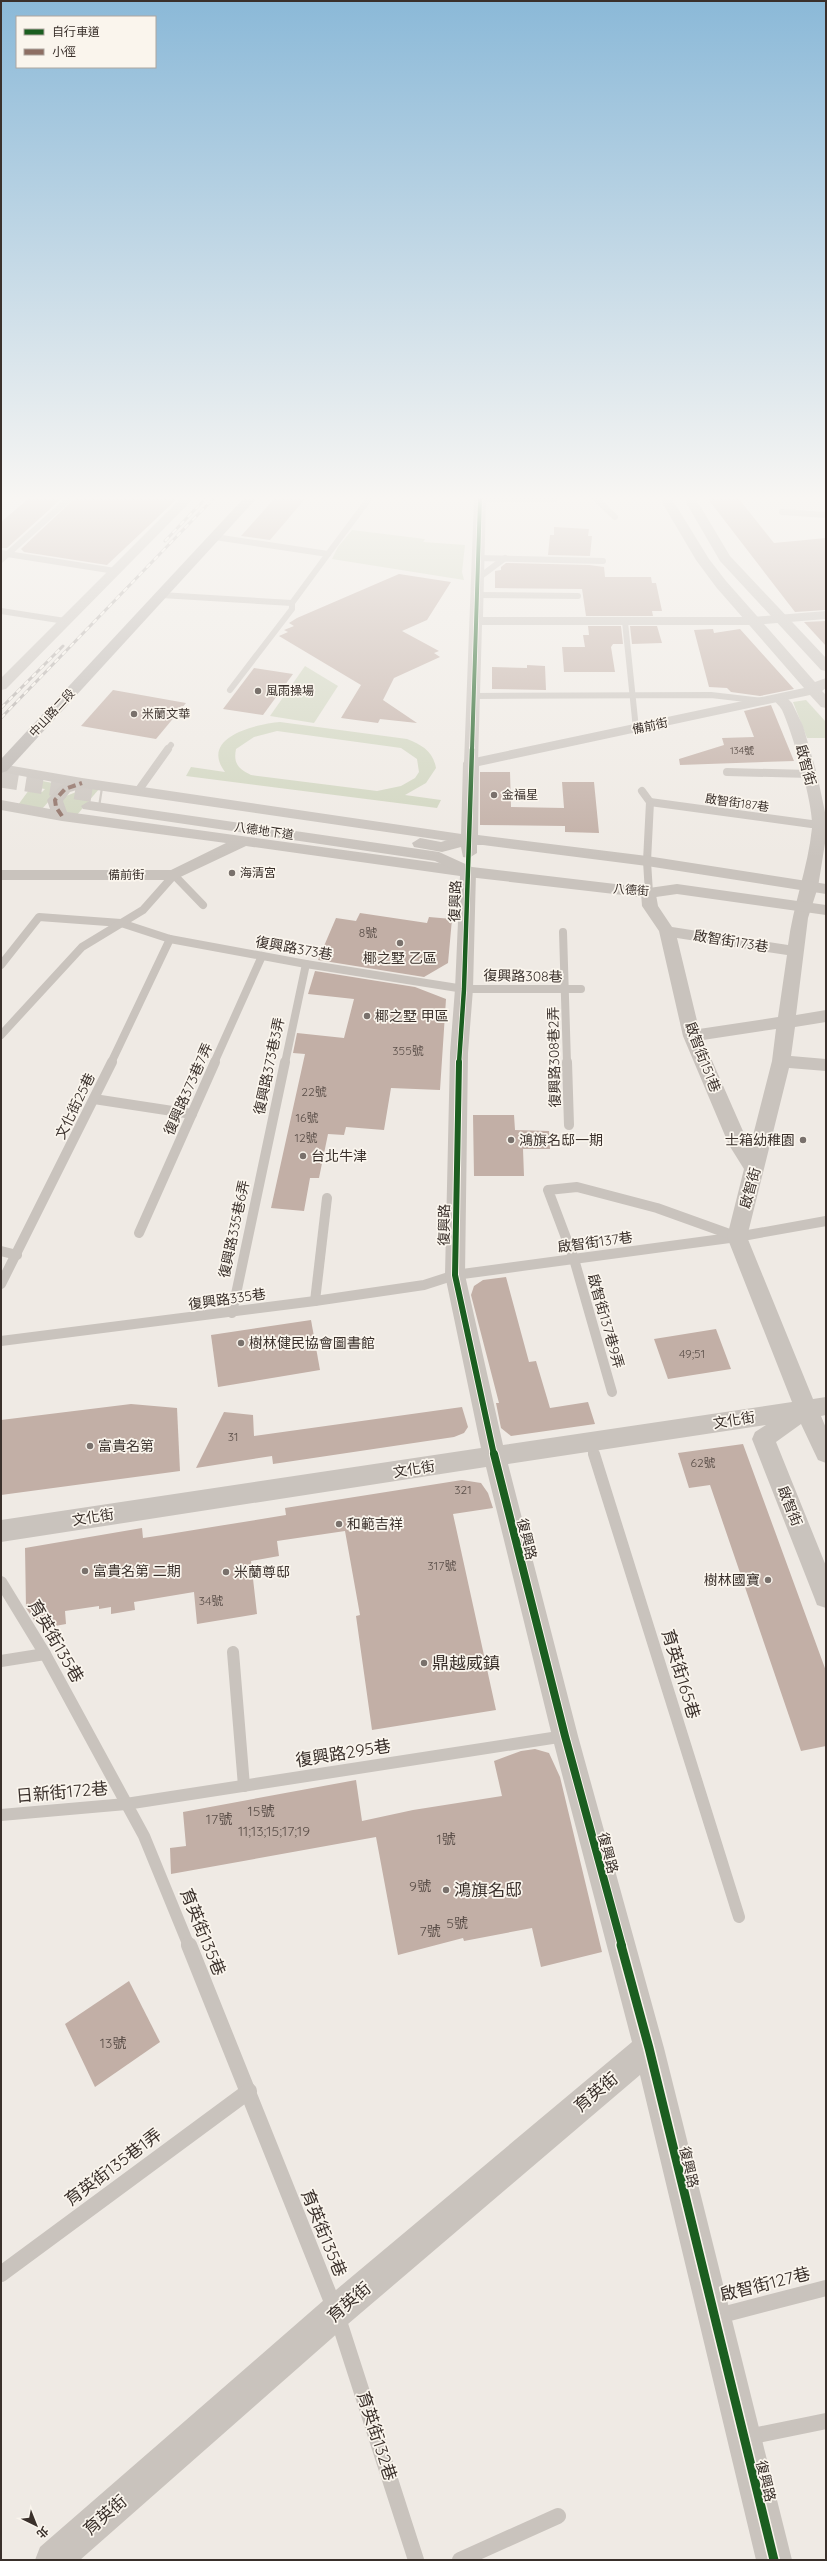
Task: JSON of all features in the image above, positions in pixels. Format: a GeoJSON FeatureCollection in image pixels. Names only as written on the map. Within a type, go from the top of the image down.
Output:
{"type":"FeatureCollection","features":[{"type":"Feature","properties":{"kind":"main road","name":"中山路二段"},"geometry":{"type":"LineString","coordinates":[[1,768],[139,619]]}},
{"type":"Feature","properties":{"kind":"street"},"geometry":{"type":"LineString","coordinates":[[1,686],[67,619]]}},
{"type":"Feature","properties":{"kind":"street"},"geometry":{"type":"LineString","coordinates":[[751,619],[826,704]]}},
{"type":"Feature","properties":{"kind":"street"},"geometry":{"type":"LineString","coordinates":[[476,621],[753,621],[778,619]]}},
{"type":"Feature","properties":{"kind":"street"},"geometry":{"type":"LineString","coordinates":[[783,619],[826,667]]}},
{"type":"Feature","properties":{"kind":"street","name":"復興路"},"geometry":{"type":"LineString","coordinates":[[476,621],[464,989],[459,1053],[456,1275],[495,1457],[565,1736],[649,2048],[713,2317],[774,2560]]}},
{"type":"Feature","properties":{"kind":"street","name":"備前街"},"geometry":{"type":"LineString","coordinates":[[471,763],[813,690],[826,682]]}},
{"type":"Feature","properties":{"kind":"street","name":"啟智街"},"geometry":{"type":"LineString","coordinates":[[737,1237],[755,1171],[781,1061],[788,1023],[795,951],[804,908],[818,888],[823,826],[796,726],[787,706],[773,699]]}},
{"type":"Feature","properties":{"kind":"street"},"geometry":{"type":"LineString","coordinates":[[1,768],[82,783],[469,839],[647,860],[818,888]]}},
{"type":"Feature","properties":{"kind":"street"},"geometry":{"type":"LineString","coordinates":[[62,816],[56,807],[55,800],[65,789],[82,783]]}},
{"type":"Feature","properties":{"kind":"street","name":"八德地下道"},"geometry":{"type":"LineString","coordinates":[[102,795],[441,852]]}},
{"type":"Feature","properties":{"kind":"street"},"geometry":{"type":"LineString","coordinates":[[1,805],[62,816],[468,872]]}},
{"type":"Feature","properties":{"kind":"street","name":"八德地下道"},"geometry":{"type":"LineString","coordinates":[[89,806],[441,852]]}},
{"type":"Feature","properties":{"kind":"street"},"geometry":{"type":"LineString","coordinates":[[441,852],[469,839]]}},
{"type":"Feature","properties":{"kind":"street","name":"備前街"},"geometry":{"type":"LineString","coordinates":[[1,875],[174,875],[244,841]]}},
{"type":"Feature","properties":{"kind":"street","name":"八德街"},"geometry":{"type":"LineString","coordinates":[[441,852],[468,872],[649,893],[677,889],[826,910]]}},
{"type":"Feature","properties":{"kind":"street","name":"啟智街151巷"},"geometry":{"type":"LineString","coordinates":[[649,893],[650,906],[666,931],[692,1036],[739,1145],[755,1171]]}},
{"type":"Feature","properties":{"kind":"street","name":"啟智街173巷"},"geometry":{"type":"LineString","coordinates":[[666,931],[795,951]]}},
{"type":"Feature","properties":{"kind":"street"},"geometry":{"type":"LineString","coordinates":[[692,1036],[788,1023],[826,1016]]}},
{"type":"Feature","properties":{"kind":"street"},"geometry":{"type":"LineString","coordinates":[[781,1061],[826,1065]]}},
{"type":"Feature","properties":{"kind":"street"},"geometry":{"type":"LineString","coordinates":[[737,1237],[816,1407],[826,1453]]}},
{"type":"Feature","properties":{"kind":"street","name":"啟智街"},"geometry":{"type":"LineString","coordinates":[[816,1407],[763,1439],[826,1597]]}},
{"type":"Feature","properties":{"kind":"street","name":"文化街"},"geometry":{"type":"LineString","coordinates":[[1,1531],[816,1407]]}},
{"type":"Feature","properties":{"kind":"street","name":"育英街"},"geometry":{"type":"LineString","coordinates":[[53,2560],[336,2312],[649,2048]]}},
{"type":"Feature","properties":{"kind":"lane"},"geometry":{"type":"LineString","coordinates":[[51,619],[65,621]]}},
{"type":"Feature","properties":{"kind":"lane"},"geometry":{"type":"LineString","coordinates":[[230,690],[285,619]]}},
{"type":"Feature","properties":{"kind":"lane"},"geometry":{"type":"LineString","coordinates":[[625,622],[636,729]]}},
{"type":"Feature","properties":{"kind":"lane"},"geometry":{"type":"LineString","coordinates":[[473,696],[633,697],[711,695],[773,699]]}},
{"type":"Feature","properties":{"kind":"lane"},"geometry":{"type":"LineString","coordinates":[[138,791],[171,745]]}},
{"type":"Feature","properties":{"kind":"lane"},"geometry":{"type":"LineString","coordinates":[[727,772],[810,774]]}},
{"type":"Feature","properties":{"kind":"lane"},"geometry":{"type":"LineString","coordinates":[[642,791],[650,802],[647,860],[649,893]]}},
{"type":"Feature","properties":{"kind":"lane","name":"啟智街187巷"},"geometry":{"type":"LineString","coordinates":[[650,802],[823,826]]}},
{"type":"Feature","properties":{"kind":"lane"},"geometry":{"type":"LineString","coordinates":[[1,1035],[82,947],[143,910],[174,875],[203,905]]}},
{"type":"Feature","properties":{"kind":"lane","name":"復興路373巷"},"geometry":{"type":"LineString","coordinates":[[1,965],[39,917],[121,923],[170,939],[306,964],[464,989]]}},
{"type":"Feature","properties":{"kind":"lane","name":"復興路308巷2弄"},"geometry":{"type":"LineString","coordinates":[[563,932],[566,990],[568,1125]]}},
{"type":"Feature","properties":{"kind":"lane","name":"文化街25巷"},"geometry":{"type":"LineString","coordinates":[[1,1284],[17,1255],[94,1099],[170,939]]}},
{"type":"Feature","properties":{"kind":"lane","name":"復興路373巷7弄"},"geometry":{"type":"LineString","coordinates":[[139,1233],[262,956]]}},
{"type":"Feature","properties":{"kind":"lane","name":"復興路373巷3弄"},"geometry":{"type":"LineString","coordinates":[[260,1175],[306,964]]}},
{"type":"Feature","properties":{"kind":"lane","name":"復興路308巷"},"geometry":{"type":"LineString","coordinates":[[464,989],[581,989]]}},
{"type":"Feature","properties":{"kind":"lane"},"geometry":{"type":"LineString","coordinates":[[94,1099],[192,1114]]}},
{"type":"Feature","properties":{"kind":"lane","name":"復興路335巷6弄"},"geometry":{"type":"LineString","coordinates":[[232,1313],[260,1175]]}},
{"type":"Feature","properties":{"kind":"lane","name":"啟智街137巷9弄"},"geometry":{"type":"LineString","coordinates":[[612,1392],[574,1259],[548,1190],[577,1187],[657,1208],[737,1237]]}},
{"type":"Feature","properties":{"kind":"lane"},"geometry":{"type":"LineString","coordinates":[[315,1301],[327,1198]]}},
{"type":"Feature","properties":{"kind":"lane","name":"啟智街137巷"},"geometry":{"type":"LineString","coordinates":[[456,1275],[737,1237],[826,1221]]}},
{"type":"Feature","properties":{"kind":"lane"},"geometry":{"type":"LineString","coordinates":[[1,1251],[17,1255]]}},
{"type":"Feature","properties":{"kind":"lane","name":"復興路335巷"},"geometry":{"type":"LineString","coordinates":[[1,1341],[232,1313],[315,1301],[424,1285],[456,1275]]}},
{"type":"Feature","properties":{"kind":"lane","name":"育英街165巷"},"geometry":{"type":"LineString","coordinates":[[590,1442],[739,1917]]}},
{"type":"Feature","properties":{"kind":"lane","name":"育英街135巷"},"geometry":{"type":"LineString","coordinates":[[1,1582],[45,1654],[144,1836],[249,2091],[336,2312]]}},
{"type":"Feature","properties":{"kind":"lane"},"geometry":{"type":"LineString","coordinates":[[233,1652],[244,1786]]}},
{"type":"Feature","properties":{"kind":"lane"},"geometry":{"type":"LineString","coordinates":[[1,1661],[45,1654]]}},
{"type":"Feature","properties":{"kind":"lane","name":"復興路295巷"},"geometry":{"type":"LineString","coordinates":[[126,1804],[565,1736]]}},
{"type":"Feature","properties":{"kind":"lane","name":"日新街172巷"},"geometry":{"type":"LineString","coordinates":[[1,1815],[126,1804]]}},
{"type":"Feature","properties":{"kind":"lane","name":"育英街135巷1弄"},"geometry":{"type":"LineString","coordinates":[[1,2274],[249,2091]]}},
{"type":"Feature","properties":{"kind":"lane","name":"啟智街127巷"},"geometry":{"type":"LineString","coordinates":[[713,2317],[826,2288]]}},
{"type":"Feature","properties":{"kind":"lane","name":"育英街132巷"},"geometry":{"type":"LineString","coordinates":[[336,2312],[416,2560]]}},
{"type":"Feature","properties":{"kind":"lane"},"geometry":{"type":"LineString","coordinates":[[743,2438],[826,2421]]}},
{"type":"Feature","properties":{"kind":"lane"},"geometry":{"type":"LineString","coordinates":[[460,2560],[558,2516]]}},
{"type":"Feature","properties":{"kind":"green space"},"geometry":{"type":"Polygon","coordinates":[[[305,666],[338,686],[314,723],[270,716],[305,666]]]}},
{"type":"Feature","properties":{"kind":"green space"},"geometry":{"type":"Polygon","coordinates":[[[806,700],[826,722],[826,738],[807,738],[793,702],[806,700]]]}},
{"type":"Feature","properties":{"kind":"green space"},"geometry":{"type":"Polygon","coordinates":[[[280,722],[407,739],[412,741],[426,749],[435,762],[436,768],[426,783],[405,795],[441,800],[437,808],[186,776],[191,767],[225,772],[219,760],[219,750],[225,741],[245,729],[280,722]],[[277,731],[254,737],[236,749],[235,759],[243,771],[251,775],[377,791],[401,786],[415,778],[419,772],[417,759],[401,748],[277,731]]]}},
{"type":"Feature","properties":{"kind":"green space"},"geometry":{"type":"Polygon","coordinates":[[[37,780],[63,785],[42,809],[18,805],[29,790],[42,792],[45,789],[32,787],[37,780]]]}},
{"type":"Feature","properties":{"kind":"green space"},"geometry":{"type":"Polygon","coordinates":[[[84,789],[99,789],[76,816],[67,814],[60,803],[66,796],[84,789]]]}},
{"type":"Feature","properties":{"kind":"building"},"geometry":{"type":"Polygon","coordinates":[[[296,619],[428,619],[402,631],[439,651],[434,653],[440,657],[394,678],[383,700],[417,723],[380,719],[378,723],[341,718],[361,685],[279,636],[288,632],[284,630],[294,626],[289,623],[296,619]]]}},
{"type":"Feature","properties":{"kind":"building"},"geometry":{"type":"Polygon","coordinates":[[[826,621],[826,646],[804,622],[826,621]]]}},
{"type":"Feature","properties":{"kind":"building"},"geometry":{"type":"Polygon","coordinates":[[[588,626],[621,626],[623,644],[613,644],[611,647],[615,672],[564,672],[562,647],[585,647],[583,635],[589,635],[588,626]]]}},
{"type":"Feature","properties":{"kind":"building"},"geometry":{"type":"Polygon","coordinates":[[[630,626],[657,626],[662,643],[632,644],[630,626]]]}},
{"type":"Feature","properties":{"kind":"building"},"geometry":{"type":"Polygon","coordinates":[[[713,629],[714,633],[740,629],[794,689],[760,696],[731,692],[727,688],[709,687],[694,630],[713,629]]]}},
{"type":"Feature","properties":{"kind":"building"},"geometry":{"type":"Polygon","coordinates":[[[527,665],[545,666],[546,690],[492,689],[492,667],[527,668],[527,665]]]}},
{"type":"Feature","properties":{"kind":"building","name":"風雨操場"},"geometry":{"type":"Polygon","coordinates":[[[254,668],[293,674],[263,715],[223,709],[254,668]]]}},
{"type":"Feature","properties":{"kind":"building","name":"米蘭文華"},"geometry":{"type":"Polygon","coordinates":[[[113,690],[186,703],[156,739],[81,726],[113,690]]]}},
{"type":"Feature","properties":{"kind":"building"},"geometry":{"type":"Polygon","coordinates":[[[771,705],[794,761],[680,765],[679,759],[724,745],[722,738],[754,737],[744,711],[771,705]]]}},
{"type":"Feature","properties":{"kind":"building","name":"金福星"},"geometry":{"type":"Polygon","coordinates":[[[480,772],[510,772],[511,807],[564,808],[562,782],[594,782],[599,833],[565,832],[565,826],[480,825],[480,772]]]}},
{"type":"Feature","properties":{"kind":"building"},"geometry":{"type":"Polygon","coordinates":[[[360,913],[427,923],[429,917],[452,919],[448,963],[424,977],[318,960],[336,918],[356,921],[360,913]]]}},
{"type":"Feature","properties":{"kind":"building"},"geometry":{"type":"Polygon","coordinates":[[[315,971],[415,987],[446,999],[440,1090],[391,1088],[384,1130],[346,1127],[344,1135],[328,1134],[319,1178],[310,1178],[304,1211],[271,1208],[305,1054],[293,1053],[297,1033],[344,1038],[354,999],[308,994],[315,971]]]}},
{"type":"Feature","properties":{"kind":"building","name":"鴻旗名邸一期"},"geometry":{"type":"Polygon","coordinates":[[[473,1115],[514,1115],[515,1130],[549,1131],[550,1149],[523,1149],[524,1176],[474,1176],[473,1115]]]}},
{"type":"Feature","properties":{"kind":"building"},"geometry":{"type":"Polygon","coordinates":[[[506,1277],[529,1362],[536,1361],[550,1408],[588,1402],[595,1424],[511,1436],[501,1428],[496,1403],[499,1403],[471,1295],[474,1286],[483,1280],[506,1277]]]}},
{"type":"Feature","properties":{"kind":"building"},"geometry":{"type":"Polygon","coordinates":[[[311,1320],[320,1370],[218,1387],[211,1335],[311,1320]]]}},
{"type":"Feature","properties":{"kind":"building"},"geometry":{"type":"Polygon","coordinates":[[[716,1329],[731,1369],[668,1379],[654,1339],[716,1329]]]}},
{"type":"Feature","properties":{"kind":"building","name":"富貴名第"},"geometry":{"type":"Polygon","coordinates":[[[131,1404],[177,1408],[180,1471],[1,1495],[1,1420],[131,1404]]]}},
{"type":"Feature","properties":{"kind":"building"},"geometry":{"type":"Polygon","coordinates":[[[462,1407],[468,1427],[464,1433],[454,1437],[273,1464],[272,1456],[196,1468],[224,1412],[253,1415],[254,1436],[462,1407]]]}},
{"type":"Feature","properties":{"kind":"building","name":"樹林國寶"},"geometry":{"type":"Polygon","coordinates":[[[743,1444],[826,1671],[826,1746],[801,1751],[710,1485],[689,1488],[678,1453],[743,1444]]]}},
{"type":"Feature","properties":{"kind":"building"},"geometry":{"type":"Polygon","coordinates":[[[462,1480],[481,1483],[488,1493],[493,1508],[453,1514],[496,1710],[372,1730],[356,1616],[360,1615],[345,1531],[277,1541],[279,1556],[251,1561],[257,1614],[197,1624],[194,1592],[134,1602],[135,1610],[111,1614],[111,1607],[99,1609],[99,1606],[65,1611],[66,1624],[44,1628],[44,1619],[34,1620],[26,1608],[25,1548],[142,1528],[143,1538],[163,1535],[286,1515],[285,1508],[462,1480]]]}},
{"type":"Feature","properties":{"kind":"building"},"geometry":{"type":"Polygon","coordinates":[[[535,1749],[549,1753],[560,1777],[602,1952],[541,1967],[532,1928],[464,1941],[463,1938],[398,1955],[376,1837],[171,1874],[170,1848],[186,1846],[183,1812],[356,1780],[362,1821],[413,1810],[502,1796],[494,1761],[521,1751],[535,1749]]]}},
{"type":"Feature","properties":{"kind":"building"},"geometry":{"type":"Polygon","coordinates":[[[129,1981],[160,2042],[95,2087],[65,2024],[129,1981]]]}},
{"type":"Feature","properties":{"kind":"tunnel"},"geometry":{"type":"LineString","coordinates":[[1,779],[102,795]]}},
{"type":"Feature","properties":{"kind":"railway"},"geometry":{"type":"LineString","coordinates":[[1,718],[97,619]]}},
{"type":"Feature","properties":{"kind":"railway"},"geometry":{"type":"LineString","coordinates":[[1,708],[63,646]]}},
{"type":"Feature","properties":{"kind":"marked path"},"geometry":{"type":"LineString","coordinates":[[62,816],[56,807],[55,800],[65,789],[82,783]]}},
{"type":"Feature","properties":{"kind":"cycle path"},"geometry":{"type":"LineString","coordinates":[[476,619],[464,989],[459,1053],[455,1275],[488,1430],[565,1736],[649,2048],[774,2560]]}},
{"type":"Feature","properties":{"kind":"place","name":"風雨操場"},"geometry":{"type":"Point","coordinates":[258,691]}},
{"type":"Feature","properties":{"kind":"place","name":"米蘭文華"},"geometry":{"type":"Point","coordinates":[134,714]}},
{"type":"Feature","properties":{"kind":"place","name":"金福星"},"geometry":{"type":"Point","coordinates":[494,795]}},
{"type":"Feature","properties":{"kind":"place","name":"海清宮"},"geometry":{"type":"Point","coordinates":[232,873]}},
{"type":"Feature","properties":{"kind":"place","name":"椰之墅 乙區"},"geometry":{"type":"Point","coordinates":[400,943]}},
{"type":"Feature","properties":{"kind":"place","name":"椰之墅 甲區"},"geometry":{"type":"Point","coordinates":[367,1016]}},
{"type":"Feature","properties":{"kind":"place","name":"鴻旗名邸一期"},"geometry":{"type":"Point","coordinates":[511,1140]}},
{"type":"Feature","properties":{"kind":"place","name":"士箱幼稚園"},"geometry":{"type":"Point","coordinates":[803,1140]}},
{"type":"Feature","properties":{"kind":"place","name":"台北牛津"},"geometry":{"type":"Point","coordinates":[303,1156]}},
{"type":"Feature","properties":{"kind":"place","name":"樹林健民協會圖書館"},"geometry":{"type":"Point","coordinates":[241,1343]}},
{"type":"Feature","properties":{"kind":"place","name":"富貴名第"},"geometry":{"type":"Point","coordinates":[90,1446]}},
{"type":"Feature","properties":{"kind":"place","name":"和範吉祥"},"geometry":{"type":"Point","coordinates":[339,1524]}},
{"type":"Feature","properties":{"kind":"place","name":"富貴名第 二期"},"geometry":{"type":"Point","coordinates":[85,1571]}},
{"type":"Feature","properties":{"kind":"place","name":"米蘭尊邸"},"geometry":{"type":"Point","coordinates":[226,1572]}},
{"type":"Feature","properties":{"kind":"place","name":"樹林國寶"},"geometry":{"type":"Point","coordinates":[768,1580]}},
{"type":"Feature","properties":{"kind":"place","name":"鼎越威鎮"},"geometry":{"type":"Point","coordinates":[424,1663]}},
{"type":"Feature","properties":{"kind":"place","name":"鴻旗名邸"},"geometry":{"type":"Point","coordinates":[446,1890]}}]}
